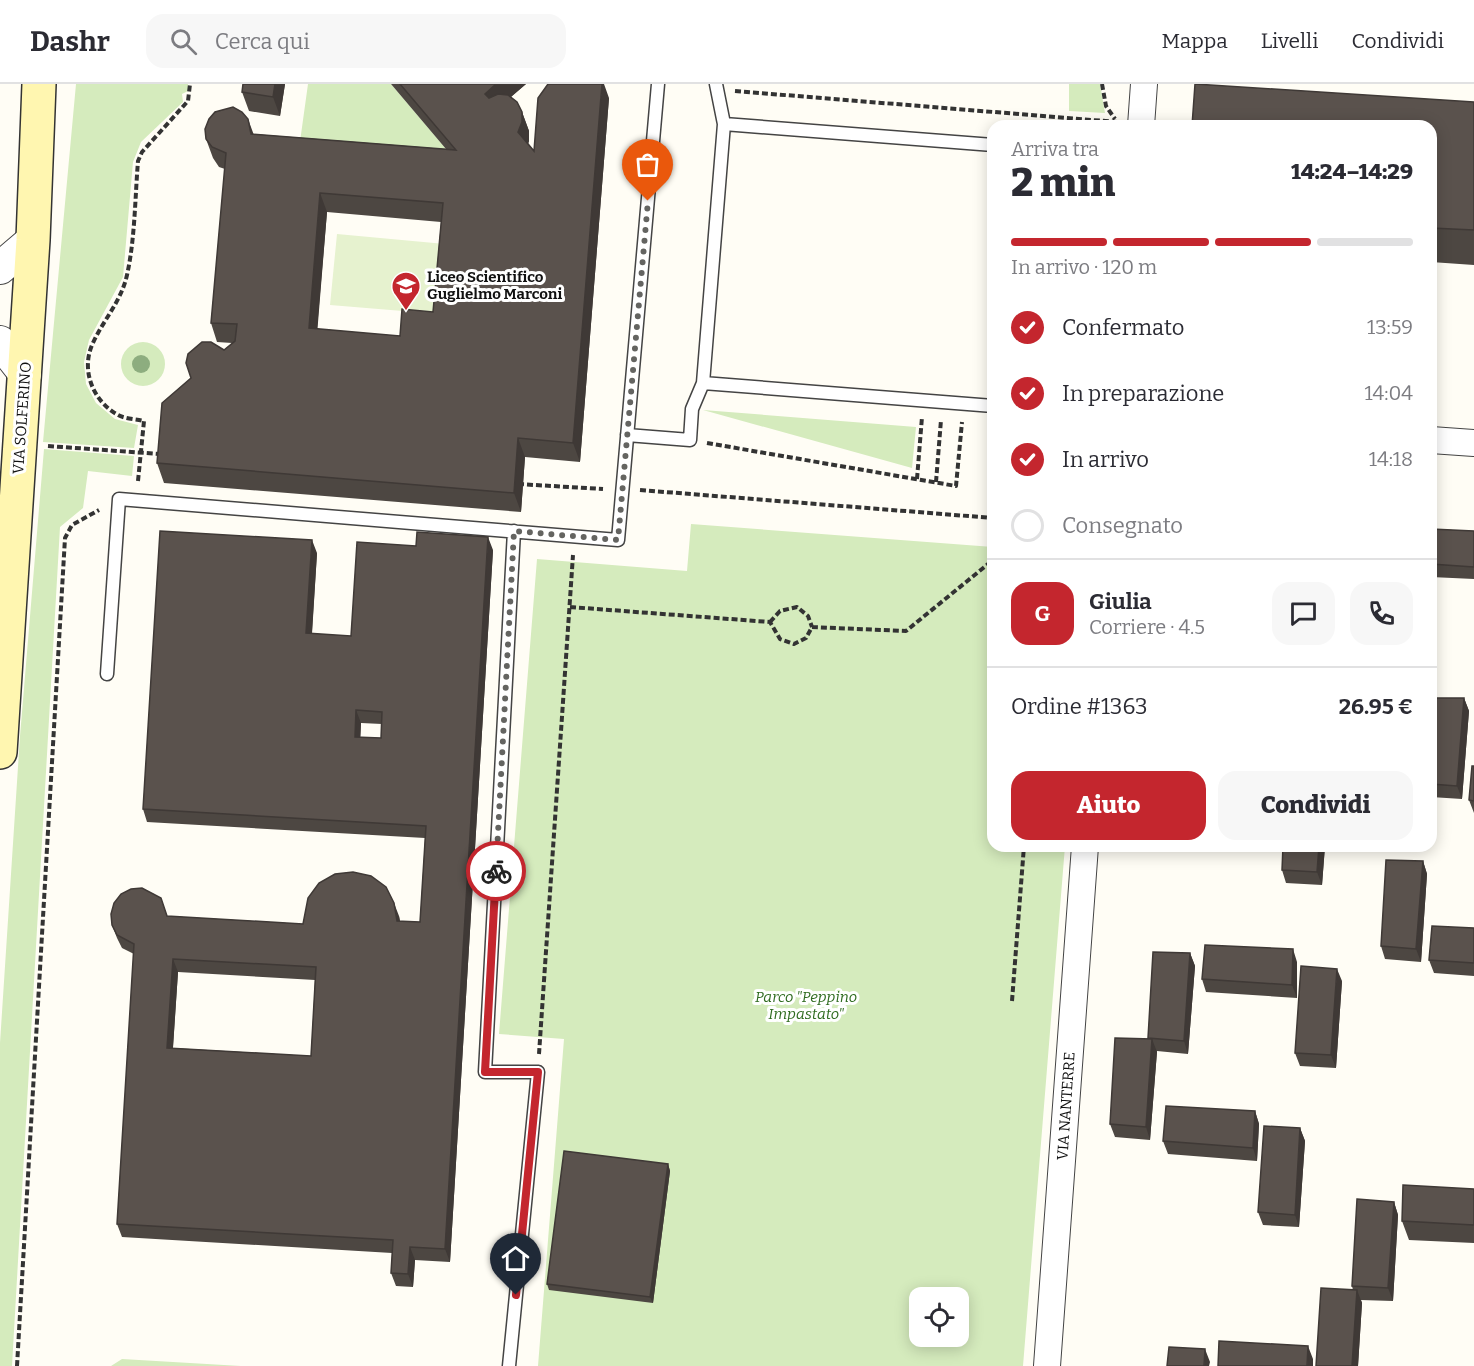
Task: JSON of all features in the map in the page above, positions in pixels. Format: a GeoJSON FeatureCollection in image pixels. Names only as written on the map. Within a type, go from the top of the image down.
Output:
{"type":"FeatureCollection","features":[{"type":"Feature","properties":{"kind":"main road","name":"VIA SOLFERINO"},"geometry":{"type":"LineString","coordinates":[[0,752],[33,240],[39,84]]}},
{"type":"Feature","properties":{"kind":"street"},"geometry":{"type":"LineString","coordinates":[[1130,120],[1144,84]]}},
{"type":"Feature","properties":{"kind":"street"},"geometry":{"type":"LineString","coordinates":[[0,268],[33,240]]}},
{"type":"Feature","properties":{"kind":"street"},"geometry":{"type":"LineString","coordinates":[[0,342],[25,374]]}},
{"type":"Feature","properties":{"kind":"street"},"geometry":{"type":"LineString","coordinates":[[1437,440],[1474,443]]}},
{"type":"Feature","properties":{"kind":"street","name":"VIA NANTERRE"},"geometry":{"type":"LineString","coordinates":[[1047,1366],[1085,852]]}},
{"type":"Feature","properties":{"kind":"lane"},"geometry":{"type":"LineString","coordinates":[[107,674],[119,499],[618,540],[658,84]]}},
{"type":"Feature","properties":{"kind":"lane"},"geometry":{"type":"LineString","coordinates":[[627,435],[690,440],[692,409],[703,383],[724,124],[717,100],[717,87]]}},
{"type":"Feature","properties":{"kind":"lane"},"geometry":{"type":"LineString","coordinates":[[724,124],[987,145]]}},
{"type":"Feature","properties":{"kind":"lane"},"geometry":{"type":"LineString","coordinates":[[703,383],[987,406]]}},
{"type":"Feature","properties":{"kind":"lane"},"geometry":{"type":"LineString","coordinates":[[509,1366],[538,1072],[485,1072],[514,531]]}},
{"type":"Feature","properties":{"kind":"path"},"geometry":{"type":"LineString","coordinates":[[136,500],[144,421],[119,416],[103,404],[92,390],[88,371],[92,346],[119,301],[127,275],[138,161],[142,152],[188,101],[190,84]]}},
{"type":"Feature","properties":{"kind":"path"},"geometry":{"type":"LineString","coordinates":[[1102,84],[1106,106],[1124,120]]}},
{"type":"Feature","properties":{"kind":"path"},"geometry":{"type":"LineString","coordinates":[[717,87],[1084,120]]}},
{"type":"Feature","properties":{"kind":"path"},"geometry":{"type":"LineString","coordinates":[[917,479],[923,400]]}},
{"type":"Feature","properties":{"kind":"path"},"geometry":{"type":"LineString","coordinates":[[936,482],[943,402]]}},
{"type":"Feature","properties":{"kind":"path"},"geometry":{"type":"LineString","coordinates":[[690,440],[956,486],[963,404]]}},
{"type":"Feature","properties":{"kind":"path"},"geometry":{"type":"LineString","coordinates":[[42,446],[166,455]]}},
{"type":"Feature","properties":{"kind":"path"},"geometry":{"type":"LineString","coordinates":[[511,484],[574,489],[623,489],[987,518]]}},
{"type":"Feature","properties":{"kind":"path"},"geometry":{"type":"LineString","coordinates":[[17,1366],[65,538],[72,525],[119,499]]}},
{"type":"Feature","properties":{"kind":"path"},"geometry":{"type":"LineString","coordinates":[[538,1072],[574,536]]}},
{"type":"Feature","properties":{"kind":"path"},"geometry":{"type":"LineString","coordinates":[[812,627],[906,632],[987,565]]}},
{"type":"Feature","properties":{"kind":"path"},"geometry":{"type":"LineString","coordinates":[[570,607],[770,622]]}},
{"type":"Feature","properties":{"kind":"path"},"geometry":{"type":"LineString","coordinates":[[797,607],[808,616],[812,627],[806,638],[794,644],[780,639],[770,622],[780,611],[797,607]]}},
{"type":"Feature","properties":{"kind":"path"},"geometry":{"type":"LineString","coordinates":[[1012,1001],[1024,852]]}},
{"type":"Feature","properties":{"kind":"green space"},"geometry":{"type":"Polygon","coordinates":[[[76,84],[188,84],[188,91],[182,94],[183,102],[141,142],[133,162],[123,277],[89,340],[84,362],[86,384],[96,403],[115,419],[138,425],[134,448],[43,442],[76,84]]]}},
{"type":"Feature","properties":{"kind":"green space"},"geometry":{"type":"Polygon","coordinates":[[[308,84],[391,84],[463,169],[298,156],[308,84]]]}},
{"type":"Feature","properties":{"kind":"green space"},"geometry":{"type":"Polygon","coordinates":[[[1069,84],[1100,84],[1105,113],[1069,111],[1069,84]]]}},
{"type":"Feature","properties":{"kind":"green space"},"geometry":{"type":"Polygon","coordinates":[[[337,234],[445,244],[439,314],[330,305],[337,234]]]}},
{"type":"Feature","properties":{"kind":"green space"},"geometry":{"type":"Polygon","coordinates":[[[143,342],[158,349],[165,364],[158,379],[143,386],[128,379],[121,364],[128,349],[143,342]]]}},
{"type":"Feature","properties":{"kind":"green space"},"geometry":{"type":"Polygon","coordinates":[[[703,410],[916,427],[912,468],[703,410]]]}},
{"type":"Feature","properties":{"kind":"green space"},"geometry":{"type":"Polygon","coordinates":[[[44,449],[134,456],[132,476],[88,471],[83,508],[60,527],[12,1366],[0,1366],[0,1043],[20,736],[44,449]]]}},
{"type":"Feature","properties":{"kind":"green space","name":"Parco \"Peppino Impastato\""},"geometry":{"type":"Polygon","coordinates":[[[691,524],[987,547],[987,852],[1065,852],[1023,1366],[538,1366],[564,1039],[499,1034],[537,559],[687,571],[691,524]]]}},
{"type":"Feature","properties":{"kind":"green space"},"geometry":{"type":"Polygon","coordinates":[[[122,1359],[241,1366],[111,1366],[122,1359]]]}},
{"type":"Feature","properties":{"kind":"building"},"geometry":{"type":"Polygon","coordinates":[[[243,84],[275,84],[273,97],[242,92],[243,84]]]}},
{"type":"Feature","properties":{"kind":"building","name":"Liceo Scientifico Guglielmo Marconi"},"geometry":{"type":"Polygon","coordinates":[[[400,84],[496,84],[485,94],[489,98],[498,94],[508,95],[517,102],[522,112],[522,122],[518,132],[534,151],[538,98],[548,84],[602,84],[573,443],[518,438],[514,493],[157,463],[162,403],[191,378],[186,363],[188,354],[202,342],[211,342],[224,350],[235,341],[237,324],[211,323],[226,153],[212,147],[206,139],[205,129],[215,112],[233,107],[242,112],[248,119],[251,134],[456,150],[400,84]],[[320,193],[309,328],[400,336],[402,309],[433,312],[443,203],[320,193]]]}},
{"type":"Feature","properties":{"kind":"building"},"geometry":{"type":"Polygon","coordinates":[[[1195,84],[1474,102],[1474,230],[1437,228],[1437,120],[1192,120],[1195,84]]]}},
{"type":"Feature","properties":{"kind":"building"},"geometry":{"type":"Polygon","coordinates":[[[1437,529],[1474,531],[1474,567],[1437,564],[1437,529]]]}},
{"type":"Feature","properties":{"kind":"building"},"geometry":{"type":"Polygon","coordinates":[[[160,531],[312,540],[306,633],[351,636],[357,542],[416,546],[417,532],[488,537],[445,1249],[410,1247],[408,1274],[391,1273],[393,1240],[117,1224],[134,944],[117,935],[112,925],[111,914],[114,903],[121,894],[131,889],[142,888],[161,898],[167,916],[303,924],[308,898],[319,883],[335,874],[353,872],[371,876],[386,887],[394,903],[397,921],[420,922],[426,826],[143,809],[160,531]],[[356,710],[355,737],[381,738],[382,712],[356,710]],[[173,959],[167,1048],[311,1056],[316,967],[173,959]]]}},
{"type":"Feature","properties":{"kind":"building"},"geometry":{"type":"Polygon","coordinates":[[[1437,698],[1464,698],[1457,786],[1437,784],[1437,698]]]}},
{"type":"Feature","properties":{"kind":"building"},"geometry":{"type":"Polygon","coordinates":[[[1472,766],[1474,766],[1474,801],[1469,800],[1472,766]]]}},
{"type":"Feature","properties":{"kind":"building"},"geometry":{"type":"Polygon","coordinates":[[[1283,852],[1319,852],[1317,872],[1282,870],[1283,852]]]}},
{"type":"Feature","properties":{"kind":"building"},"geometry":{"type":"Polygon","coordinates":[[[1386,860],[1423,861],[1416,949],[1381,946],[1386,860]]]}},
{"type":"Feature","properties":{"kind":"building"},"geometry":{"type":"Polygon","coordinates":[[[1432,926],[1474,928],[1474,963],[1429,960],[1432,926]]]}},
{"type":"Feature","properties":{"kind":"building"},"geometry":{"type":"Polygon","coordinates":[[[1205,945],[1293,949],[1292,985],[1202,979],[1205,945]]]}},
{"type":"Feature","properties":{"kind":"building"},"geometry":{"type":"Polygon","coordinates":[[[1153,952],[1190,953],[1184,1041],[1148,1038],[1153,952]]]}},
{"type":"Feature","properties":{"kind":"building"},"geometry":{"type":"Polygon","coordinates":[[[1301,966],[1337,969],[1331,1055],[1295,1053],[1301,966]]]}},
{"type":"Feature","properties":{"kind":"building"},"geometry":{"type":"Polygon","coordinates":[[[1115,1038],[1152,1039],[1146,1127],[1110,1124],[1115,1038]]]}},
{"type":"Feature","properties":{"kind":"building"},"geometry":{"type":"Polygon","coordinates":[[[1166,1106],[1255,1111],[1253,1148],[1163,1141],[1166,1106]]]}},
{"type":"Feature","properties":{"kind":"building"},"geometry":{"type":"Polygon","coordinates":[[[1264,1126],[1300,1128],[1295,1215],[1258,1212],[1264,1126]]]}},
{"type":"Feature","properties":{"kind":"building"},"geometry":{"type":"Polygon","coordinates":[[[564,1151],[668,1164],[650,1297],[547,1284],[564,1151]]]}},
{"type":"Feature","properties":{"kind":"building"},"geometry":{"type":"Polygon","coordinates":[[[1403,1185],[1474,1189],[1474,1225],[1402,1221],[1403,1185]]]}},
{"type":"Feature","properties":{"kind":"building"},"geometry":{"type":"Polygon","coordinates":[[[1357,1199],[1394,1202],[1388,1288],[1352,1286],[1357,1199]]]}},
{"type":"Feature","properties":{"kind":"building"},"geometry":{"type":"Polygon","coordinates":[[[1321,1288],[1357,1290],[1352,1366],[1316,1366],[1321,1288]]]}},
{"type":"Feature","properties":{"kind":"building"},"geometry":{"type":"Polygon","coordinates":[[[1219,1341],[1308,1346],[1307,1366],[1218,1366],[1219,1341]]]}},
{"type":"Feature","properties":{"kind":"building"},"geometry":{"type":"Polygon","coordinates":[[[1169,1347],[1205,1349],[1204,1366],[1167,1366],[1169,1347]]]}},
{"type":"Feature","properties":{"kind":"way so far"},"geometry":{"type":"LineString","coordinates":[[496,871],[514,531],[618,540],[648,201]]}},
{"type":"Feature","properties":{"kind":"place","name":"Liceo Scientifico Guglielmo Marconi"},"geometry":{"type":"Point","coordinates":[406,312]}},
{"type":"Feature","properties":{"kind":"route"},"geometry":{"type":"LineString","coordinates":[[496,871],[485,1072],[538,1072],[516,1295]]}}]}
